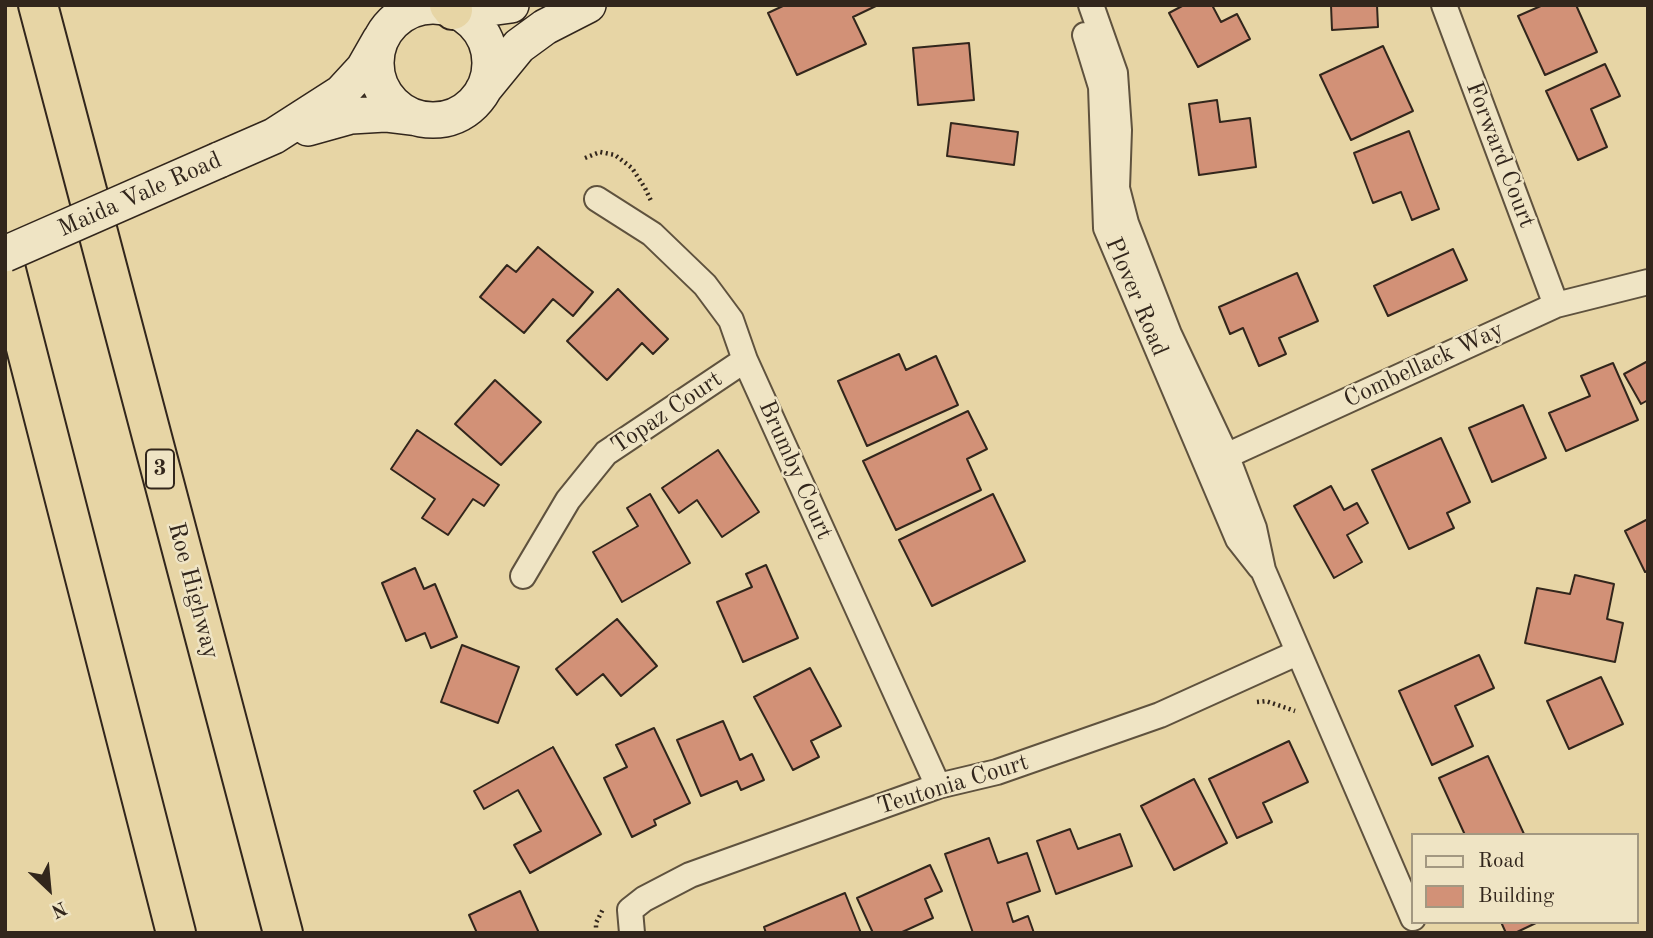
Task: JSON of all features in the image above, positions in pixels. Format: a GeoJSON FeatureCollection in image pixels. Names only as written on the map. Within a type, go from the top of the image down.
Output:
{"type":"FeatureCollection","features":[{"type":"Feature","properties":{"kind":"highway","name":"Roe Highway"},"geometry":{"type":"LineString","coordinates":[[37,5],[284,933]]}},
{"type":"Feature","properties":{"kind":"highway"},"geometry":{"type":"LineString","coordinates":[[5,266],[176,933]]}},
{"type":"Feature","properties":{"kind":"main road"},"geometry":{"type":"LineString","coordinates":[[511,5],[454,9],[424,6],[407,12],[393,22],[382,37],[376,53],[376,71],[382,88],[394,104],[410,115],[429,119],[449,117],[467,108],[519,46],[545,27],[587,5]]}},
{"type":"Feature","properties":{"kind":"main road"},"geometry":{"type":"LineString","coordinates":[[454,9],[474,23],[484,37],[490,56],[488,76],[480,94]]}},
{"type":"Feature","properties":{"kind":"main road","name":"Maida Vale Road"},"geometry":{"type":"LineString","coordinates":[[274,136],[341,93],[364,68],[382,37]]}},
{"type":"Feature","properties":{"kind":"main road","name":"Maida Vale Road"},"geometry":{"type":"LineString","coordinates":[[5,254],[274,136],[351,116],[385,114],[429,119]]}},
{"type":"Feature","properties":{"kind":"street","name":"Plover Road"},"geometry":{"type":"LineString","coordinates":[[1074,5],[1101,87],[1106,228],[1216,461],[1254,528],[1263,570],[1412,915]]}},
{"type":"Feature","properties":{"kind":"street","name":"Plover Road"},"geometry":{"type":"LineString","coordinates":[[1091,5],[1115,73],[1119,130],[1117,188],[1126,223],[1216,461]]}},
{"type":"Feature","properties":{"kind":"street","name":"Forward Court"},"geometry":{"type":"LineString","coordinates":[[1444,5],[1556,304]]}},
{"type":"Feature","properties":{"kind":"street","name":"Brumby Court"},"geometry":{"type":"LineString","coordinates":[[597,199],[652,233],[705,285],[731,320],[746,360],[938,786]]}},
{"type":"Feature","properties":{"kind":"street","name":"Combellack Way"},"geometry":{"type":"LineString","coordinates":[[1216,461],[1556,304],[1648,282]]}},
{"type":"Feature","properties":{"kind":"street","name":"Topaz Court"},"geometry":{"type":"LineString","coordinates":[[523,576],[568,500],[606,453],[746,360]]}},
{"type":"Feature","properties":{"kind":"street","name":"Teutonia Court"},"geometry":{"type":"LineString","coordinates":[[632,933],[630,910],[644,899],[690,875],[938,786],[997,772],[1160,715],[1297,653]]}},
{"type":"Feature","properties":{"kind":"path"},"geometry":{"type":"LineString","coordinates":[[585,158],[600,152],[615,155],[632,168],[657,210]]}},
{"type":"Feature","properties":{"kind":"building"},"geometry":{"type":"Polygon","coordinates":[[[785,5],[878,5],[853,17],[866,44],[797,75],[768,13],[785,5]]]}},
{"type":"Feature","properties":{"kind":"building"},"geometry":{"type":"Polygon","coordinates":[[[1184,5],[1212,5],[1221,22],[1237,14],[1250,39],[1198,67],[1169,13],[1184,5]]]}},
{"type":"Feature","properties":{"kind":"building"},"geometry":{"type":"Polygon","coordinates":[[[1331,5],[1377,5],[1378,27],[1332,30],[1331,5]]]}},
{"type":"Feature","properties":{"kind":"building"},"geometry":{"type":"Polygon","coordinates":[[[1543,5],[1576,5],[1597,52],[1545,75],[1518,16],[1543,5]]]}},
{"type":"Feature","properties":{"kind":"building"},"geometry":{"type":"Polygon","coordinates":[[[969,43],[974,100],[918,105],[913,48],[969,43]]]}},
{"type":"Feature","properties":{"kind":"building"},"geometry":{"type":"Polygon","coordinates":[[[1383,46],[1413,111],[1351,140],[1320,75],[1383,46]]]}},
{"type":"Feature","properties":{"kind":"building"},"geometry":{"type":"Polygon","coordinates":[[[1605,64],[1620,96],[1591,109],[1607,147],[1578,160],[1546,91],[1605,64]]]}},
{"type":"Feature","properties":{"kind":"building"},"geometry":{"type":"Polygon","coordinates":[[[1217,100],[1220,122],[1250,118],[1256,167],[1199,175],[1189,104],[1217,100]]]}},
{"type":"Feature","properties":{"kind":"building"},"geometry":{"type":"Polygon","coordinates":[[[951,123],[1018,132],[1014,165],[947,156],[951,123]]]}},
{"type":"Feature","properties":{"kind":"building"},"geometry":{"type":"Polygon","coordinates":[[[1409,131],[1439,209],[1412,220],[1401,192],[1373,203],[1354,153],[1409,131]]]}},
{"type":"Feature","properties":{"kind":"building"},"geometry":{"type":"Polygon","coordinates":[[[538,247],[593,292],[573,316],[553,299],[524,333],[480,297],[507,265],[516,272],[538,247]]]}},
{"type":"Feature","properties":{"kind":"building"},"geometry":{"type":"Polygon","coordinates":[[[1453,249],[1467,280],[1388,316],[1374,286],[1453,249]]]}},
{"type":"Feature","properties":{"kind":"building"},"geometry":{"type":"Polygon","coordinates":[[[1297,273],[1318,321],[1279,338],[1286,354],[1259,366],[1243,328],[1230,334],[1219,307],[1297,273]]]}},
{"type":"Feature","properties":{"kind":"building"},"geometry":{"type":"Polygon","coordinates":[[[618,289],[668,339],[653,354],[642,343],[607,380],[567,341],[618,289]]]}},
{"type":"Feature","properties":{"kind":"building"},"geometry":{"type":"Polygon","coordinates":[[[899,354],[906,370],[936,356],[958,405],[867,446],[838,381],[899,354]]]}},
{"type":"Feature","properties":{"kind":"building"},"geometry":{"type":"Polygon","coordinates":[[[1648,361],[1648,400],[1641,404],[1624,374],[1648,361]]]}},
{"type":"Feature","properties":{"kind":"building"},"geometry":{"type":"Polygon","coordinates":[[[1613,363],[1638,420],[1566,451],[1549,413],[1590,396],[1581,376],[1613,363]]]}},
{"type":"Feature","properties":{"kind":"building"},"geometry":{"type":"Polygon","coordinates":[[[495,380],[541,422],[501,465],[455,424],[495,380]]]}},
{"type":"Feature","properties":{"kind":"building"},"geometry":{"type":"Polygon","coordinates":[[[1523,405],[1546,458],[1492,482],[1469,428],[1523,405]]]}},
{"type":"Feature","properties":{"kind":"building"},"geometry":{"type":"Polygon","coordinates":[[[968,411],[987,449],[967,459],[981,490],[896,530],[863,461],[968,411]]]}},
{"type":"Feature","properties":{"kind":"building"},"geometry":{"type":"Polygon","coordinates":[[[417,430],[499,485],[484,506],[473,499],[448,535],[422,518],[435,499],[391,469],[417,430]]]}},
{"type":"Feature","properties":{"kind":"building"},"geometry":{"type":"Polygon","coordinates":[[[1441,438],[1470,502],[1447,513],[1454,528],[1409,549],[1372,470],[1441,438]]]}},
{"type":"Feature","properties":{"kind":"building"},"geometry":{"type":"Polygon","coordinates":[[[718,450],[759,512],[722,537],[697,500],[679,513],[662,488],[718,450]]]}},
{"type":"Feature","properties":{"kind":"building"},"geometry":{"type":"Polygon","coordinates":[[[1331,486],[1344,510],[1357,503],[1368,523],[1347,535],[1362,562],[1334,578],[1294,506],[1331,486]]]}},
{"type":"Feature","properties":{"kind":"building"},"geometry":{"type":"Polygon","coordinates":[[[650,494],[690,563],[622,602],[593,552],[638,526],[627,508],[650,494]]]}},
{"type":"Feature","properties":{"kind":"building"},"geometry":{"type":"Polygon","coordinates":[[[993,494],[1025,561],[932,606],[899,540],[993,494]]]}},
{"type":"Feature","properties":{"kind":"building"},"geometry":{"type":"Polygon","coordinates":[[[1648,519],[1648,571],[1645,572],[1625,531],[1648,519]]]}},
{"type":"Feature","properties":{"kind":"building"},"geometry":{"type":"Polygon","coordinates":[[[766,565],[798,638],[743,662],[717,602],[752,587],[746,574],[766,565]]]}},
{"type":"Feature","properties":{"kind":"building"},"geometry":{"type":"Polygon","coordinates":[[[415,568],[424,589],[435,584],[457,637],[431,648],[425,633],[406,641],[382,583],[415,568]]]}},
{"type":"Feature","properties":{"kind":"building"},"geometry":{"type":"Polygon","coordinates":[[[1575,575],[1614,584],[1607,619],[1623,623],[1615,662],[1525,643],[1537,588],[1570,594],[1575,575]]]}},
{"type":"Feature","properties":{"kind":"building"},"geometry":{"type":"Polygon","coordinates":[[[617,619],[657,666],[621,696],[603,674],[577,695],[556,669],[617,619]]]}},
{"type":"Feature","properties":{"kind":"building"},"geometry":{"type":"Polygon","coordinates":[[[462,645],[519,667],[498,723],[441,702],[462,645]]]}},
{"type":"Feature","properties":{"kind":"building"},"geometry":{"type":"Polygon","coordinates":[[[1479,655],[1494,688],[1455,706],[1473,746],[1432,765],[1399,691],[1479,655]]]}},
{"type":"Feature","properties":{"kind":"building"},"geometry":{"type":"Polygon","coordinates":[[[810,668],[841,726],[811,741],[819,757],[793,770],[754,697],[810,668]]]}},
{"type":"Feature","properties":{"kind":"building"},"geometry":{"type":"Polygon","coordinates":[[[1601,677],[1623,724],[1569,749],[1547,701],[1601,677]]]}},
{"type":"Feature","properties":{"kind":"building"},"geometry":{"type":"Polygon","coordinates":[[[723,721],[740,760],[752,754],[764,780],[741,790],[737,781],[701,796],[677,740],[723,721]]]}},
{"type":"Feature","properties":{"kind":"building"},"geometry":{"type":"Polygon","coordinates":[[[654,728],[690,803],[654,820],[656,825],[632,837],[604,778],[627,767],[616,745],[654,728]]]}},
{"type":"Feature","properties":{"kind":"building"},"geometry":{"type":"Polygon","coordinates":[[[1289,741],[1308,782],[1263,803],[1272,822],[1237,838],[1209,779],[1289,741]]]}},
{"type":"Feature","properties":{"kind":"building"},"geometry":{"type":"Polygon","coordinates":[[[553,747],[601,834],[530,873],[514,845],[541,831],[518,790],[484,809],[474,791],[553,747]]]}},
{"type":"Feature","properties":{"kind":"building"},"geometry":{"type":"Polygon","coordinates":[[[1488,756],[1524,833],[1464,833],[1439,778],[1488,756]]]}},
{"type":"Feature","properties":{"kind":"building"},"geometry":{"type":"Polygon","coordinates":[[[1194,779],[1227,843],[1174,870],[1141,806],[1194,779]]]}},
{"type":"Feature","properties":{"kind":"building"},"geometry":{"type":"Polygon","coordinates":[[[1070,829],[1078,849],[1120,834],[1132,866],[1056,894],[1037,841],[1070,829]]]}},
{"type":"Feature","properties":{"kind":"building"},"geometry":{"type":"Polygon","coordinates":[[[989,838],[998,863],[1027,853],[1040,891],[1007,903],[1013,922],[1028,916],[1034,933],[973,933],[945,854],[989,838]]]}},
{"type":"Feature","properties":{"kind":"building"},"geometry":{"type":"Polygon","coordinates":[[[930,865],[942,891],[925,899],[933,918],[900,933],[873,933],[857,898],[930,865]]]}},
{"type":"Feature","properties":{"kind":"building"},"geometry":{"type":"Polygon","coordinates":[[[520,891],[539,933],[477,933],[469,915],[520,891]]]}},
{"type":"Feature","properties":{"kind":"building"},"geometry":{"type":"Polygon","coordinates":[[[845,893],[861,933],[766,933],[764,927],[845,893]]]}},
{"type":"Feature","properties":{"kind":"building"},"geometry":{"type":"Polygon","coordinates":[[[1502,924],[1534,924],[1515,933],[1506,933],[1502,924]]]}}]}
